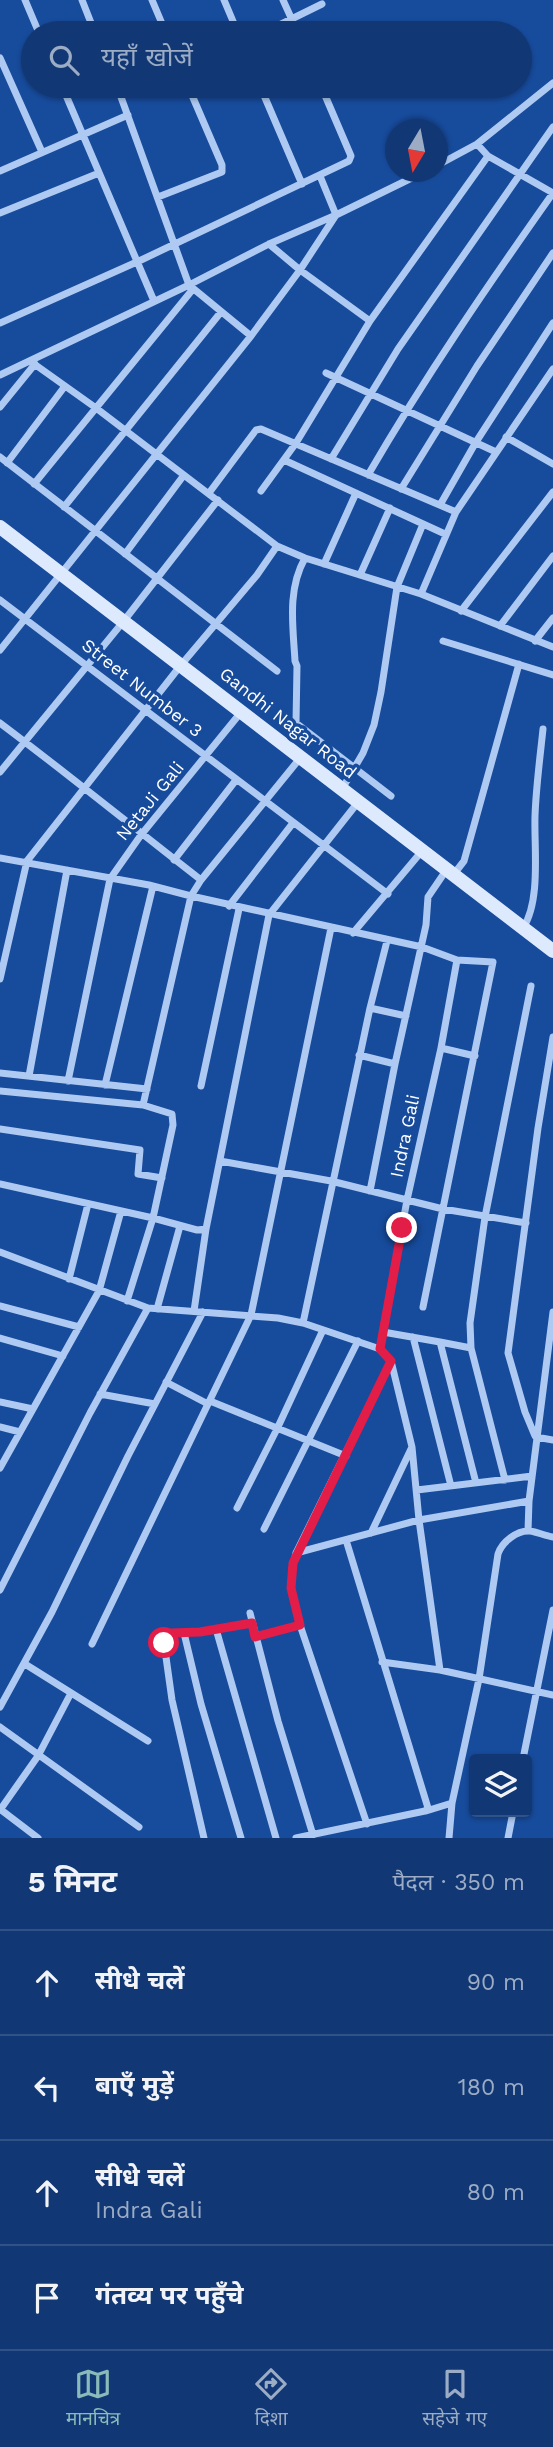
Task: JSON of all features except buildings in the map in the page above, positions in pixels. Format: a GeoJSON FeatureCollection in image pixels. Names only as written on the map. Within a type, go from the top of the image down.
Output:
{"type":"FeatureCollection","features":[{"type":"Feature","properties":{"kind":"street"},"geometry":{"type":"LineString","coordinates":[[25,0],[34,21]]}},
{"type":"Feature","properties":{"kind":"street"},"geometry":{"type":"LineString","coordinates":[[82,0],[90,21]]}},
{"type":"Feature","properties":{"kind":"street"},"geometry":{"type":"LineString","coordinates":[[152,0],[161,21]]}},
{"type":"Feature","properties":{"kind":"street"},"geometry":{"type":"LineString","coordinates":[[224,0],[233,21]]}},
{"type":"Feature","properties":{"kind":"street"},"geometry":{"type":"LineString","coordinates":[[283,0],[293,21]]}},
{"type":"Feature","properties":{"kind":"street"},"geometry":{"type":"LineString","coordinates":[[286,21],[321,2],[331,0]]}},
{"type":"Feature","properties":{"kind":"street"},"geometry":{"type":"LineString","coordinates":[[0,58],[42,152]]}},
{"type":"Feature","properties":{"kind":"street"},"geometry":{"type":"LineString","coordinates":[[448,160],[477,145],[553,83]]}},
{"type":"Feature","properties":{"kind":"street"},"geometry":{"type":"LineString","coordinates":[[67,98],[155,301]]}},
{"type":"Feature","properties":{"kind":"street"},"geometry":{"type":"LineString","coordinates":[[122,98],[191,287],[251,336]]}},
{"type":"Feature","properties":{"kind":"street"},"geometry":{"type":"LineString","coordinates":[[158,197],[222,172],[222,165],[193,98]]}},
{"type":"Feature","properties":{"kind":"street"},"geometry":{"type":"LineString","coordinates":[[265,98],[302,184]]}},
{"type":"Feature","properties":{"kind":"street"},"geometry":{"type":"LineString","coordinates":[[0,323],[320,176],[351,158],[326,98]]}},
{"type":"Feature","properties":{"kind":"street"},"geometry":{"type":"LineString","coordinates":[[0,171],[128,115]]}},
{"type":"Feature","properties":{"kind":"street"},"geometry":{"type":"LineString","coordinates":[[331,459],[398,349],[553,127]]}},
{"type":"Feature","properties":{"kind":"street"},"geometry":{"type":"LineString","coordinates":[[368,475],[406,409],[472,307],[553,193],[488,156],[477,145]]}},
{"type":"Feature","properties":{"kind":"street"},"geometry":{"type":"LineString","coordinates":[[261,491],[296,443],[370,321],[488,156]]}},
{"type":"Feature","properties":{"kind":"street"},"geometry":{"type":"LineString","coordinates":[[0,213],[99,173]]}},
{"type":"Feature","properties":{"kind":"street"},"geometry":{"type":"LineString","coordinates":[[320,176],[336,215]]}},
{"type":"Feature","properties":{"kind":"street"},"geometry":{"type":"LineString","coordinates":[[0,375],[33,363],[155,301],[191,287],[269,244],[404,182]]}},
{"type":"Feature","properties":{"kind":"street"},"geometry":{"type":"LineString","coordinates":[[0,650],[251,336],[300,270],[336,215]]}},
{"type":"Feature","properties":{"kind":"street"},"geometry":{"type":"LineString","coordinates":[[269,244],[370,321]]}},
{"type":"Feature","properties":{"kind":"street"},"geometry":{"type":"LineString","coordinates":[[401,489],[440,424],[553,253]]}},
{"type":"Feature","properties":{"kind":"street"},"geometry":{"type":"LineString","coordinates":[[34,484],[191,287]]}},
{"type":"Feature","properties":{"kind":"street"},"geometry":{"type":"LineString","coordinates":[[64,507],[221,312]]}},
{"type":"Feature","properties":{"kind":"street"},"geometry":{"type":"LineString","coordinates":[[440,505],[476,442],[553,323]]}},
{"type":"Feature","properties":{"kind":"street"},"geometry":{"type":"LineString","coordinates":[[33,363],[277,546],[305,558],[421,594],[553,647]]}},
{"type":"Feature","properties":{"kind":"street"},"geometry":{"type":"LineString","coordinates":[[0,407],[33,363]]}},
{"type":"Feature","properties":{"kind":"street"},"geometry":{"type":"LineString","coordinates":[[421,594],[456,512],[553,369]]}},
{"type":"Feature","properties":{"kind":"street"},"geometry":{"type":"LineString","coordinates":[[326,373],[496,452]]}},
{"type":"Feature","properties":{"kind":"street"},"geometry":{"type":"LineString","coordinates":[[7,463],[65,386]]}},
{"type":"Feature","properties":{"kind":"street"},"geometry":{"type":"LineString","coordinates":[[209,493],[258,429],[456,512]]}},
{"type":"Feature","properties":{"kind":"street"},"geometry":{"type":"LineString","coordinates":[[506,437],[553,464]]}},
{"type":"Feature","properties":{"kind":"street"},"geometry":{"type":"LineString","coordinates":[[0,457],[277,671]]}},
{"type":"Feature","properties":{"kind":"street"},"geometry":{"type":"LineString","coordinates":[[284,460],[446,534]]}},
{"type":"Feature","properties":{"kind":"street"},"geometry":{"type":"LineString","coordinates":[[125,554],[184,475]]}},
{"type":"Feature","properties":{"kind":"street"},"geometry":{"type":"LineString","coordinates":[[461,611],[553,492]]}},
{"type":"Feature","properties":{"kind":"street"},"geometry":{"type":"LineString","coordinates":[[324,564],[356,493]]}},
{"type":"Feature","properties":{"kind":"street"},"geometry":{"type":"LineString","coordinates":[[0,772],[123,622],[218,500]]}},
{"type":"Feature","properties":{"kind":"street"},"geometry":{"type":"LineString","coordinates":[[360,575],[390,508]]}},
{"type":"Feature","properties":{"kind":"street"},"geometry":{"type":"LineString","coordinates":[[342,789],[369,739],[378,709],[397,587],[423,524]]}},
{"type":"Feature","properties":{"kind":"street","name":"Gandhi Nagar Road"},"geometry":{"type":"LineString","coordinates":[[1,529],[553,951]]}},
{"type":"Feature","properties":{"kind":"street"},"geometry":{"type":"LineString","coordinates":[[0,979],[27,862],[277,546]]}},
{"type":"Feature","properties":{"kind":"street"},"geometry":{"type":"LineString","coordinates":[[500,626],[553,556]]}},
{"type":"Feature","properties":{"kind":"street"},"geometry":{"type":"LineString","coordinates":[[305,558],[296,574],[292,606],[297,666],[296,723],[391,796]]}},
{"type":"Feature","properties":{"kind":"street","name":"Street Number 3"},"geometry":{"type":"LineString","coordinates":[[0,600],[387,894]]}},
{"type":"Feature","properties":{"kind":"street"},"geometry":{"type":"LineString","coordinates":[[536,641],[553,618]]}},
{"type":"Feature","properties":{"kind":"street"},"geometry":{"type":"LineString","coordinates":[[443,641],[553,675]]}},
{"type":"Feature","properties":{"kind":"street"},"geometry":{"type":"LineString","coordinates":[[370,1191],[422,947],[428,897],[450,872],[464,862],[519,664]]}},
{"type":"Feature","properties":{"kind":"street","name":"NetaJi Gali"},"geometry":{"type":"LineString","coordinates":[[110,879],[141,835],[242,712]]}},
{"type":"Feature","properties":{"kind":"street"},"geometry":{"type":"LineString","coordinates":[[0,723],[201,880]]}},
{"type":"Feature","properties":{"kind":"street"},"geometry":{"type":"LineString","coordinates":[[523,928],[529,919],[534,892],[535,814],[543,729]]}},
{"type":"Feature","properties":{"kind":"street"},"geometry":{"type":"LineString","coordinates":[[143,1105],[191,897],[201,880],[301,757]]}},
{"type":"Feature","properties":{"kind":"street"},"geometry":{"type":"LineString","coordinates":[[174,860],[236,780]]}},
{"type":"Feature","properties":{"kind":"street"},"geometry":{"type":"LineString","coordinates":[[0,1707],[25,1664],[155,1405],[198,1311],[206,1229],[269,915],[359,801]]}},
{"type":"Feature","properties":{"kind":"street"},"geometry":{"type":"LineString","coordinates":[[229,906],[293,823]]}},
{"type":"Feature","properties":{"kind":"street"},"geometry":{"type":"LineString","coordinates":[[353,933],[423,851]]}},
{"type":"Feature","properties":{"kind":"street"},"geometry":{"type":"LineString","coordinates":[[0,858],[153,886],[239,909],[422,947],[457,960],[494,962],[423,1307]]}},
{"type":"Feature","properties":{"kind":"street"},"geometry":{"type":"LineString","coordinates":[[29,1076],[68,870]]}},
{"type":"Feature","properties":{"kind":"street"},"geometry":{"type":"LineString","coordinates":[[68,1081],[110,879]]}},
{"type":"Feature","properties":{"kind":"street"},"geometry":{"type":"LineString","coordinates":[[105,1085],[153,886]]}},
{"type":"Feature","properties":{"kind":"street"},"geometry":{"type":"LineString","coordinates":[[201,1086],[239,909]]}},
{"type":"Feature","properties":{"kind":"street"},"geometry":{"type":"LineString","coordinates":[[92,1644],[251,1315],[331,928]]}},
{"type":"Feature","properties":{"kind":"street"},"geometry":{"type":"LineString","coordinates":[[303,1323],[369,1007],[387,941]]}},
{"type":"Feature","properties":{"kind":"street","name":"Indra Gali"},"geometry":{"type":"LineString","coordinates":[[382,1350],[407,1200],[441,1048],[457,960]]}},
{"type":"Feature","properties":{"kind":"street"},"geometry":{"type":"LineString","coordinates":[[505,1480],[471,1348],[470,1322],[485,1217],[531,986]]}},
{"type":"Feature","properties":{"kind":"street"},"geometry":{"type":"LineString","coordinates":[[369,1007],[406,1016]]}},
{"type":"Feature","properties":{"kind":"street"},"geometry":{"type":"LineString","coordinates":[[536,1437],[525,1412],[508,1353],[553,1037]]}},
{"type":"Feature","properties":{"kind":"street"},"geometry":{"type":"LineString","coordinates":[[441,1048],[475,1056]]}},
{"type":"Feature","properties":{"kind":"street"},"geometry":{"type":"LineString","coordinates":[[359,1055],[396,1064]]}},
{"type":"Feature","properties":{"kind":"street"},"geometry":{"type":"LineString","coordinates":[[0,1073],[147,1089]]}},
{"type":"Feature","properties":{"kind":"street"},"geometry":{"type":"LineString","coordinates":[[0,1091],[143,1105],[172,1114],[173,1125],[153,1218],[127,1301]]}},
{"type":"Feature","properties":{"kind":"street"},"geometry":{"type":"LineString","coordinates":[[0,1129],[140,1150],[138,1174],[162,1178]]}},
{"type":"Feature","properties":{"kind":"street"},"geometry":{"type":"LineString","coordinates":[[220,1161],[331,1181],[443,1209],[526,1223]]}},
{"type":"Feature","properties":{"kind":"street"},"geometry":{"type":"LineString","coordinates":[[0,1184],[197,1230],[206,1229]]}},
{"type":"Feature","properties":{"kind":"street"},"geometry":{"type":"LineString","coordinates":[[69,1279],[88,1204]]}},
{"type":"Feature","properties":{"kind":"street"},"geometry":{"type":"LineString","coordinates":[[0,1468],[99,1291],[121,1211]]}},
{"type":"Feature","properties":{"kind":"street"},"geometry":{"type":"LineString","coordinates":[[157,1309],[180,1226]]}},
{"type":"Feature","properties":{"kind":"street"},"geometry":{"type":"LineString","coordinates":[[0,1252],[148,1308],[251,1315],[303,1323],[382,1350],[391,1361],[412,1447],[419,1520],[440,1670]]}},
{"type":"Feature","properties":{"kind":"street"},"geometry":{"type":"LineString","coordinates":[[0,1306],[79,1327]]}},
{"type":"Feature","properties":{"kind":"street"},"geometry":{"type":"LineString","coordinates":[[0,1590],[100,1394],[148,1308]]}},
{"type":"Feature","properties":{"kind":"street"},"geometry":{"type":"LineString","coordinates":[[528,1531],[536,1437],[553,1312]]}},
{"type":"Feature","properties":{"kind":"street"},"geometry":{"type":"LineString","coordinates":[[237,1508],[323,1330]]}},
{"type":"Feature","properties":{"kind":"street"},"geometry":{"type":"LineString","coordinates":[[383,1332],[471,1348]]}},
{"type":"Feature","properties":{"kind":"street"},"geometry":{"type":"LineString","coordinates":[[413,1337],[451,1486]]}},
{"type":"Feature","properties":{"kind":"street"},"geometry":{"type":"LineString","coordinates":[[0,1338],[63,1356]]}},
{"type":"Feature","properties":{"kind":"street"},"geometry":{"type":"LineString","coordinates":[[264,1529],[358,1340]]}},
{"type":"Feature","properties":{"kind":"street"},"geometry":{"type":"LineString","coordinates":[[440,1342],[476,1483]]}},
{"type":"Feature","properties":{"kind":"street"},"geometry":{"type":"LineString","coordinates":[[367,1824],[300,1625],[291,1588],[296,1553],[391,1361]]}},
{"type":"Feature","properties":{"kind":"street"},"geometry":{"type":"LineString","coordinates":[[166,1382],[209,1402],[346,1456]]}},
{"type":"Feature","properties":{"kind":"street"},"geometry":{"type":"LineString","coordinates":[[100,1394],[155,1405]]}},
{"type":"Feature","properties":{"kind":"street"},"geometry":{"type":"LineString","coordinates":[[0,1402],[33,1409]]}},
{"type":"Feature","properties":{"kind":"street"},"geometry":{"type":"LineString","coordinates":[[0,1427],[20,1432]]}},
{"type":"Feature","properties":{"kind":"street"},"geometry":{"type":"LineString","coordinates":[[536,1437],[553,1440]]}},
{"type":"Feature","properties":{"kind":"street"},"geometry":{"type":"LineString","coordinates":[[371,1533],[412,1447]]}},
{"type":"Feature","properties":{"kind":"street"},"geometry":{"type":"LineString","coordinates":[[0,1449],[9,1452]]}},
{"type":"Feature","properties":{"kind":"street"},"geometry":{"type":"LineString","coordinates":[[417,1490],[532,1476]]}},
{"type":"Feature","properties":{"kind":"street"},"geometry":{"type":"LineString","coordinates":[[296,1553],[419,1520],[529,1501]]}},
{"type":"Feature","properties":{"kind":"street"},"geometry":{"type":"LineString","coordinates":[[449,1838],[452,1803],[479,1679],[501,1545],[506,1540],[528,1531],[553,1537]]}},
{"type":"Feature","properties":{"kind":"street"},"geometry":{"type":"LineString","coordinates":[[346,1540],[428,1807],[425,1811]]}},
{"type":"Feature","properties":{"kind":"street"},"geometry":{"type":"LineString","coordinates":[[524,1754],[553,1609]]}},
{"type":"Feature","properties":{"kind":"street"},"geometry":{"type":"LineString","coordinates":[[250,1613],[278,1721],[313,1835]]}},
{"type":"Feature","properties":{"kind":"street"},"geometry":{"type":"LineString","coordinates":[[204,1838],[172,1700],[164,1643],[166,1636],[171,1633],[252,1623]]}},
{"type":"Feature","properties":{"kind":"street"},"geometry":{"type":"LineString","coordinates":[[255,1637],[300,1625]]}},
{"type":"Feature","properties":{"kind":"street"},"geometry":{"type":"LineString","coordinates":[[216,1629],[276,1838]]}},
{"type":"Feature","properties":{"kind":"street"},"geometry":{"type":"LineString","coordinates":[[184,1633],[201,1704],[241,1838]]}},
{"type":"Feature","properties":{"kind":"street"},"geometry":{"type":"LineString","coordinates":[[382,1662],[440,1670],[553,1696]]}},
{"type":"Feature","properties":{"kind":"street"},"geometry":{"type":"LineString","coordinates":[[25,1664],[148,1741]]}},
{"type":"Feature","properties":{"kind":"street"},"geometry":{"type":"LineString","coordinates":[[38,1838],[0,1810],[38,1756],[71,1693]]}},
{"type":"Feature","properties":{"kind":"street"},"geometry":{"type":"LineString","coordinates":[[0,1727],[139,1827]]}},
{"type":"Feature","properties":{"kind":"street"},"geometry":{"type":"LineString","coordinates":[[296,1838],[452,1803]]}},
{"type":"Feature","properties":{"kind":"street"},"geometry":{"type":"LineString","coordinates":[[508,1838],[512,1817]]}},
{"type":"Feature","properties":{"kind":"route"},"geometry":{"type":"LineString","coordinates":[[164,1643],[166,1636],[171,1633],[200,1632],[252,1623],[255,1637],[300,1625],[291,1588],[296,1553],[391,1361],[380,1349],[402,1228]]}}]}
